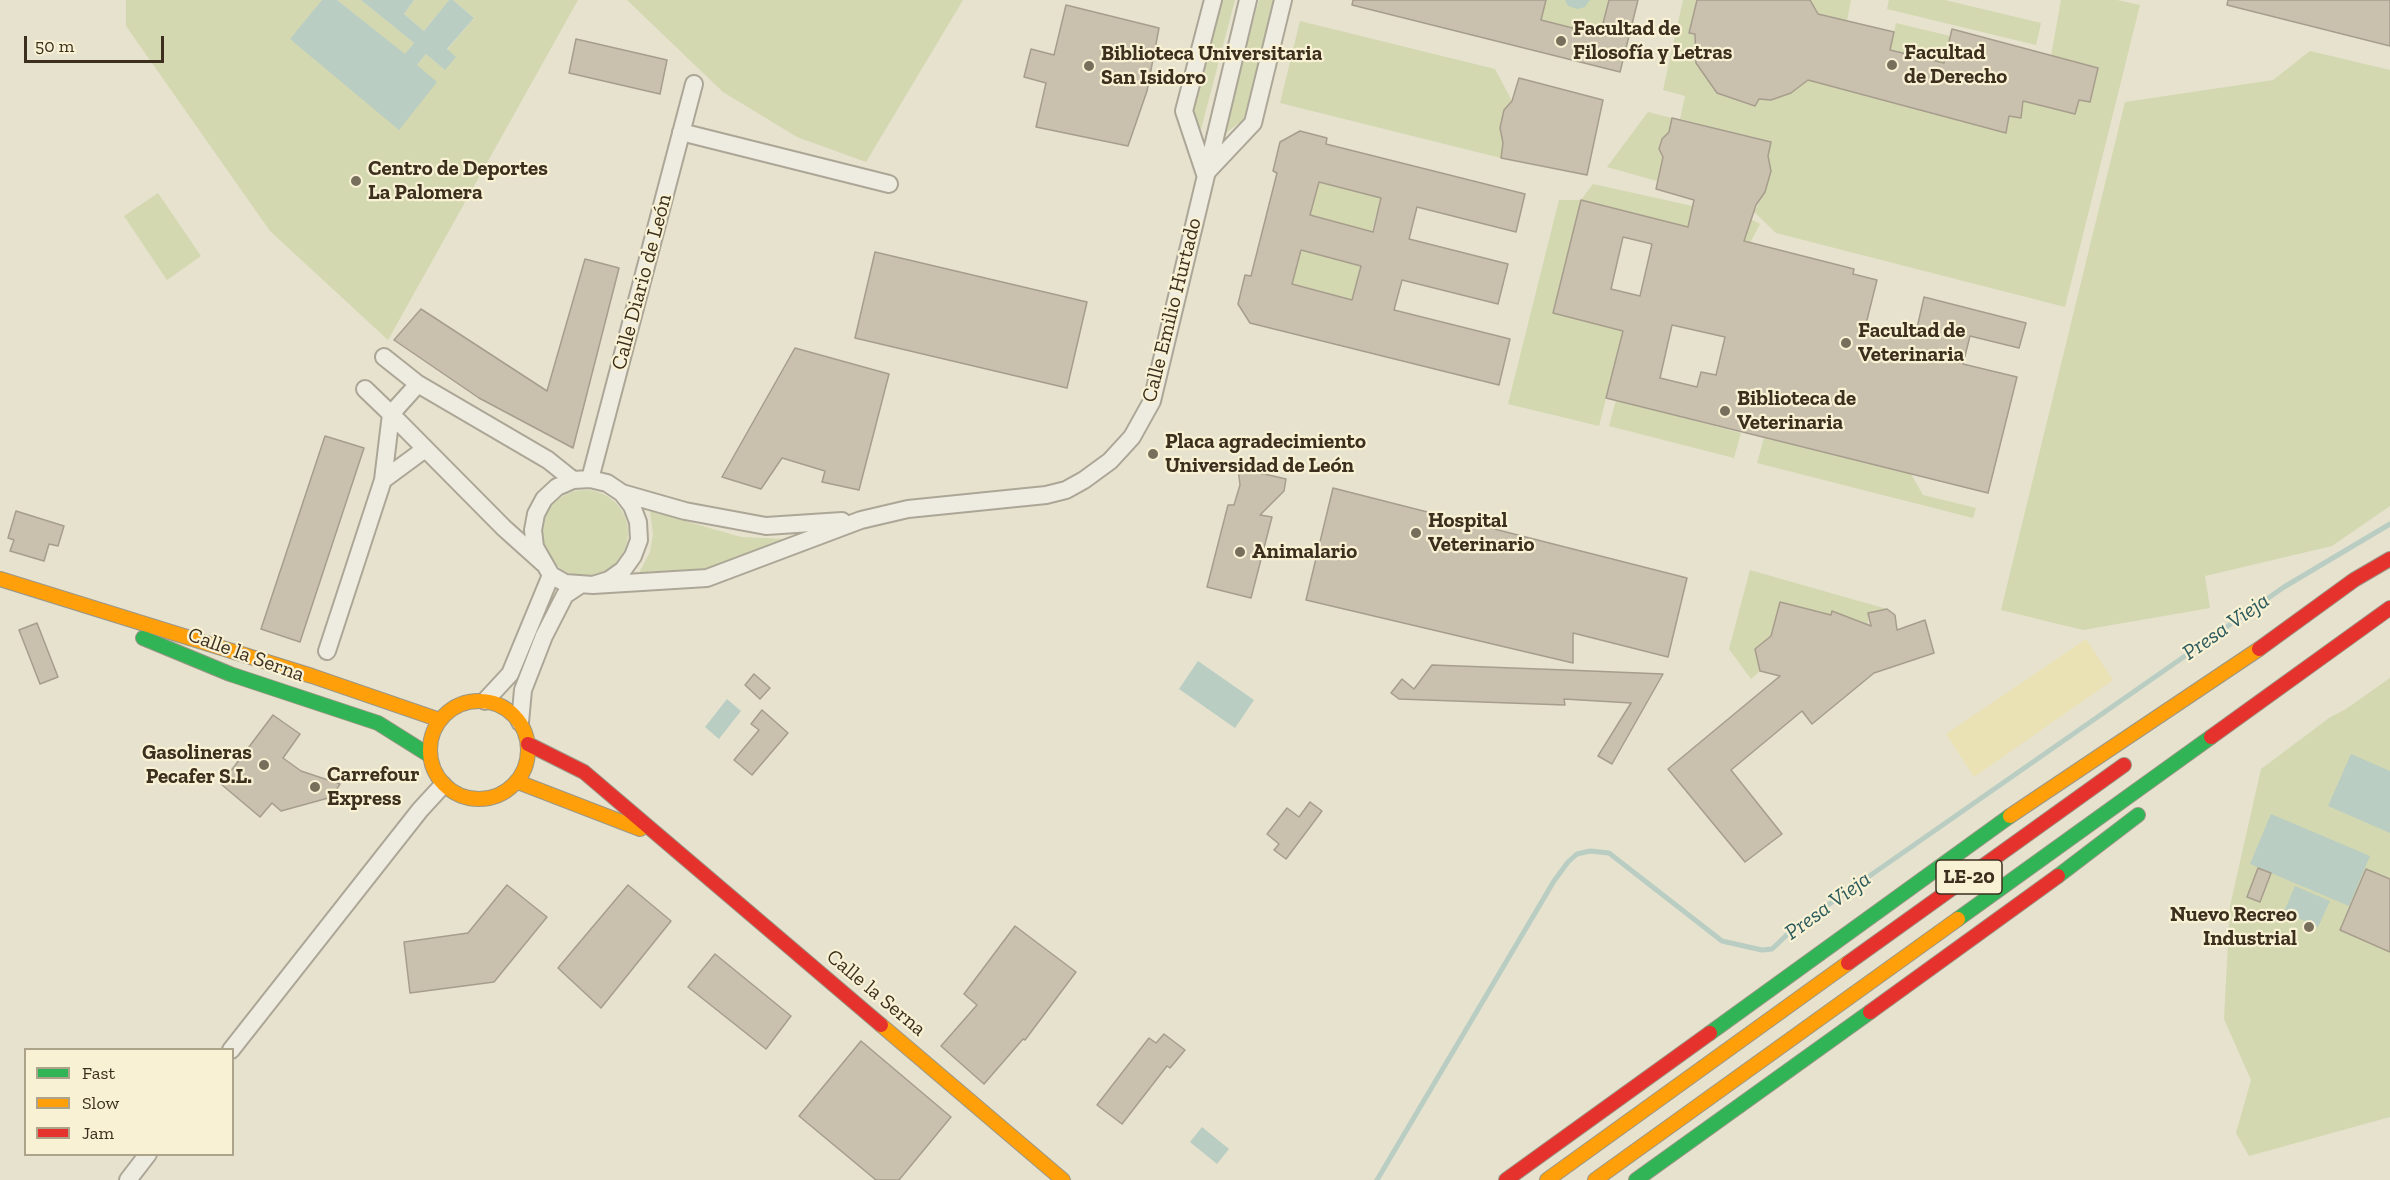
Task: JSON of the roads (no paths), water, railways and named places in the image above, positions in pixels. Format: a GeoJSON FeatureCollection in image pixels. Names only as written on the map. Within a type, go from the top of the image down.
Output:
{"type":"FeatureCollection","features":[{"type":"Feature","properties":{"kind":"main road"},"geometry":{"type":"LineString","coordinates":[[1506,1180],[2014,813],[2221,676],[2354,580],[2390,559]]}},
{"type":"Feature","properties":{"kind":"main road"},"geometry":{"type":"LineString","coordinates":[[2372,586],[2390,573]]}},
{"type":"Feature","properties":{"kind":"main road","name":"Calle la Serna"},"geometry":{"type":"LineString","coordinates":[[0,579],[48,596],[290,669],[440,720]]}},
{"type":"Feature","properties":{"kind":"main road","name":"Calle la Serna"},"geometry":{"type":"LineString","coordinates":[[48,596],[230,674],[378,723],[429,755]]}},
{"type":"Feature","properties":{"kind":"main road","name":"LE-20"},"geometry":{"type":"LineString","coordinates":[[1595,1180],[2390,609]]}},
{"type":"Feature","properties":{"kind":"main road"},"geometry":{"type":"LineString","coordinates":[[485,701],[498,704],[520,722],[528,744],[528,760],[518,782],[505,793],[489,799],[473,800],[456,795],[443,785],[434,771],[429,755],[430,742],[440,720],[449,711],[460,704],[485,701]]}},
{"type":"Feature","properties":{"kind":"main road","name":"Calle la Serna"},"geometry":{"type":"LineString","coordinates":[[528,744],[584,772],[1063,1180]]}},
{"type":"Feature","properties":{"kind":"main road","name":"LE-20"},"geometry":{"type":"LineString","coordinates":[[1547,1180],[2140,753]]}},
{"type":"Feature","properties":{"kind":"main road","name":"Calle la Serna"},"geometry":{"type":"LineString","coordinates":[[518,782],[662,838]]}},
{"type":"Feature","properties":{"kind":"main road"},"geometry":{"type":"LineString","coordinates":[[1636,1180],[2059,876],[2153,804]]}},
{"type":"Feature","properties":{"kind":"street"},"geometry":{"type":"LineString","coordinates":[[1213,0],[1184,111],[1205,174],[1253,123],[1283,0]]}},
{"type":"Feature","properties":{"kind":"street","name":"Calle Emilio Hurtado"},"geometry":{"type":"LineString","coordinates":[[586,585],[707,578],[861,520],[908,509],[1046,495],[1066,490],[1110,461],[1132,437],[1152,401],[1248,0]]}},
{"type":"Feature","properties":{"kind":"street","name":"Calle Diario de León"},"geometry":{"type":"LineString","coordinates":[[590,479],[694,84]]}},
{"type":"Feature","properties":{"kind":"street"},"geometry":{"type":"LineString","coordinates":[[681,132],[889,184]]}},
{"type":"Feature","properties":{"kind":"street"},"geometry":{"type":"LineString","coordinates":[[384,357],[418,384],[548,460],[573,480]]}},
{"type":"Feature","properties":{"kind":"street"},"geometry":{"type":"LineString","coordinates":[[327,651],[383,480],[391,414],[418,384]]}},
{"type":"Feature","properties":{"kind":"street"},"geometry":{"type":"LineString","coordinates":[[364,389],[547,569],[565,583],[586,585]]}},
{"type":"Feature","properties":{"kind":"street"},"geometry":{"type":"LineString","coordinates":[[383,480],[425,449]]}},
{"type":"Feature","properties":{"kind":"street"},"geometry":{"type":"LineString","coordinates":[[485,701],[510,674],[547,569],[535,547],[533,530],[536,514],[544,499],[557,487],[573,480],[590,479],[607,483],[622,493],[632,506],[638,522],[639,540],[633,556],[623,570],[609,580],[586,585],[565,595],[544,636],[523,690],[520,722]]}},
{"type":"Feature","properties":{"kind":"street","name":"Calle Emilio Hurtado"},"geometry":{"type":"LineString","coordinates":[[622,493],[685,511],[766,526],[861,520]]}},
{"type":"Feature","properties":{"kind":"street"},"geometry":{"type":"LineString","coordinates":[[233,1048],[420,810],[443,785]]}},
{"type":"Feature","properties":{"kind":"street"},"geometry":{"type":"LineString","coordinates":[[128,1180],[147,1156]]}},
{"type":"Feature","properties":{"kind":"waterway","name":"Presa Vieja"},"geometry":{"type":"LineString","coordinates":[[1377,1180],[1554,881],[1577,854],[1590,851],[1609,853],[1722,941],[1762,950],[1772,949],[1792,930],[2284,587],[2390,524]]}},
{"type":"Feature","properties":{"kind":"place","name":"Facultad de Filosofía y Letras"},"geometry":{"type":"Point","coordinates":[1561,41]}},
{"type":"Feature","properties":{"kind":"place","name":"Facultad de Derecho"},"geometry":{"type":"Point","coordinates":[1892,65]}},
{"type":"Feature","properties":{"kind":"place","name":"Biblioteca Universitaria San Isidoro"},"geometry":{"type":"Point","coordinates":[1089,66]}},
{"type":"Feature","properties":{"kind":"place","name":"Centro de Deportes La Palomera"},"geometry":{"type":"Point","coordinates":[356,181]}},
{"type":"Feature","properties":{"kind":"place","name":"Facultad de Veterinaria"},"geometry":{"type":"Point","coordinates":[1846,343]}},
{"type":"Feature","properties":{"kind":"place","name":"Biblioteca de Veterinaria"},"geometry":{"type":"Point","coordinates":[1725,411]}},
{"type":"Feature","properties":{"kind":"place","name":"Placa agradecimiento Universidad de León"},"geometry":{"type":"Point","coordinates":[1153,454]}},
{"type":"Feature","properties":{"kind":"place","name":"Hospital Veterinario"},"geometry":{"type":"Point","coordinates":[1416,533]}},
{"type":"Feature","properties":{"kind":"place","name":"Animalario"},"geometry":{"type":"Point","coordinates":[1240,552]}},
{"type":"Feature","properties":{"kind":"place","name":"Gasolineras Pecafer S.L."},"geometry":{"type":"Point","coordinates":[264,765]}},
{"type":"Feature","properties":{"kind":"place","name":"Carrefour Express"},"geometry":{"type":"Point","coordinates":[315,787]}},
{"type":"Feature","properties":{"kind":"place","name":"Nuevo Recreo Industrial"},"geometry":{"type":"Point","coordinates":[2309,927]}}]}
